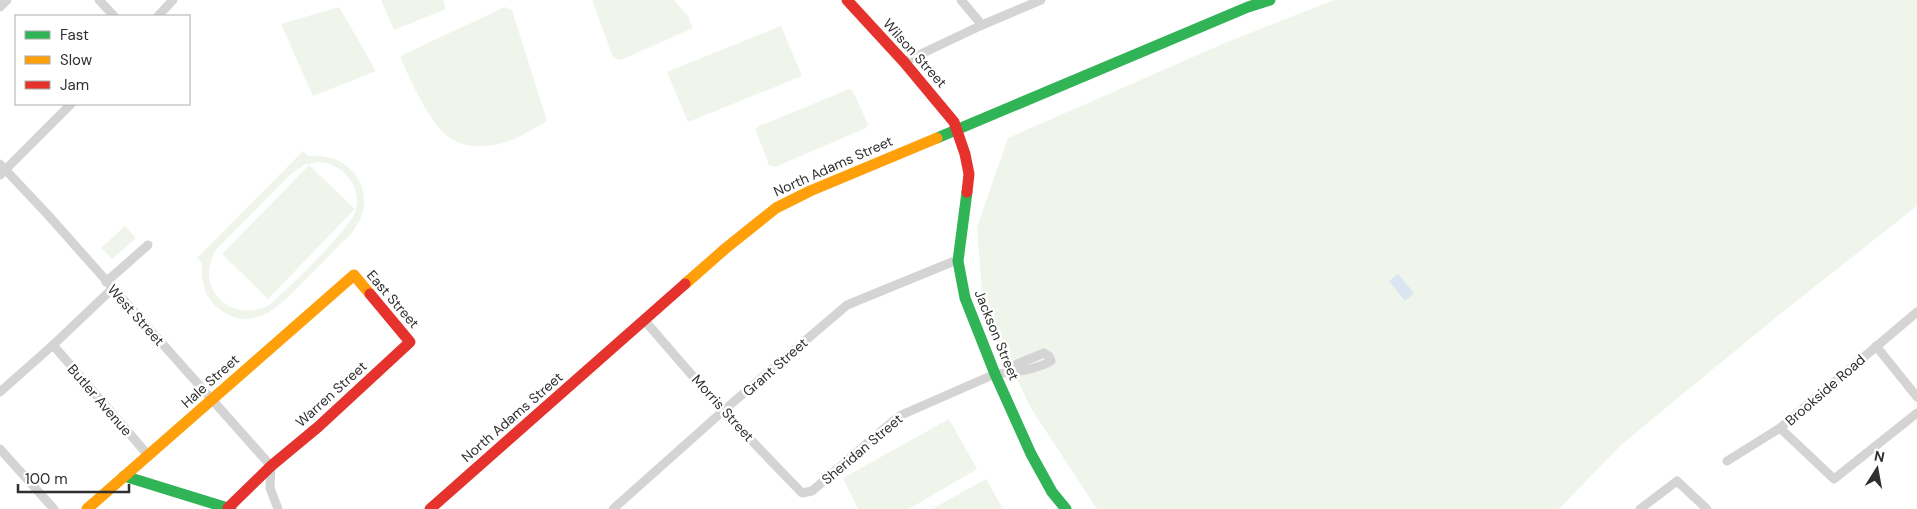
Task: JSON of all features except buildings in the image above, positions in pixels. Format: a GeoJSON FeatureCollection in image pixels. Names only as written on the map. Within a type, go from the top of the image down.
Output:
{"type":"FeatureCollection","features":[{"type":"Feature","properties":{"kind":"street"},"geometry":{"type":"LineString","coordinates":[[0,7],[7,0]]}},
{"type":"Feature","properties":{"kind":"street"},"geometry":{"type":"LineString","coordinates":[[99,0],[113,15]]}},
{"type":"Feature","properties":{"kind":"street"},"geometry":{"type":"LineString","coordinates":[[159,15],[173,0]]}},
{"type":"Feature","properties":{"kind":"street","name":"Wilson Street"},"geometry":{"type":"LineString","coordinates":[[847,0],[952,117],[957,129]]}},
{"type":"Feature","properties":{"kind":"street"},"geometry":{"type":"LineString","coordinates":[[961,0],[982,25]]}},
{"type":"Feature","properties":{"kind":"street"},"geometry":{"type":"LineString","coordinates":[[904,62],[982,25],[1041,0]]}},
{"type":"Feature","properties":{"kind":"street","name":"North Adams Street"},"geometry":{"type":"LineString","coordinates":[[430,509],[733,242],[783,203],[1244,4],[1270,0]]}},
{"type":"Feature","properties":{"kind":"street"},"geometry":{"type":"LineString","coordinates":[[2,170],[71,105]]}},
{"type":"Feature","properties":{"kind":"street","name":"Jackson Street"},"geometry":{"type":"LineString","coordinates":[[957,129],[965,154],[969,181],[960,234],[958,261],[965,298],[1000,373],[1031,454],[1052,492],[1066,509]]}},
{"type":"Feature","properties":{"kind":"street","name":"West Street"},"geometry":{"type":"LineString","coordinates":[[2,170],[48,215],[271,466]]}},
{"type":"Feature","properties":{"kind":"street"},"geometry":{"type":"LineString","coordinates":[[0,392],[53,345],[148,244]]}},
{"type":"Feature","properties":{"kind":"street","name":"Grant Street"},"geometry":{"type":"LineString","coordinates":[[613,509],[847,305],[958,261]]}},
{"type":"Feature","properties":{"kind":"street","name":"East Street"},"geometry":{"type":"LineString","coordinates":[[354,275],[410,342]]}},
{"type":"Feature","properties":{"kind":"street","name":"Hale Street"},"geometry":{"type":"LineString","coordinates":[[89,509],[124,476],[354,275]]}},
{"type":"Feature","properties":{"kind":"street","name":"Brookside Road"},"geometry":{"type":"LineString","coordinates":[[1727,461],[1780,428],[1917,312]]}},
{"type":"Feature","properties":{"kind":"street","name":"Morris Street"},"geometry":{"type":"LineString","coordinates":[[645,321],[724,411],[802,494]]}},
{"type":"Feature","properties":{"kind":"street","name":"Warren Street"},"geometry":{"type":"LineString","coordinates":[[230,508],[271,466],[318,427],[410,342]]}},
{"type":"Feature","properties":{"kind":"street","name":"Butler Avenue"},"geometry":{"type":"LineString","coordinates":[[53,345],[148,455]]}},
{"type":"Feature","properties":{"kind":"street"},"geometry":{"type":"LineString","coordinates":[[1876,346],[1917,397]]}},
{"type":"Feature","properties":{"kind":"street","name":"Sheridan Street"},"geometry":{"type":"LineString","coordinates":[[802,494],[812,492],[899,416],[1000,373]]}},
{"type":"Feature","properties":{"kind":"street"},"geometry":{"type":"LineString","coordinates":[[1780,428],[1834,479],[1917,413]]}},
{"type":"Feature","properties":{"kind":"street"},"geometry":{"type":"LineString","coordinates":[[0,449],[54,509]]}},
{"type":"Feature","properties":{"kind":"street"},"geometry":{"type":"LineString","coordinates":[[271,466],[270,488],[278,509]]}},
{"type":"Feature","properties":{"kind":"street"},"geometry":{"type":"LineString","coordinates":[[124,476],[230,508]]}},
{"type":"Feature","properties":{"kind":"street"},"geometry":{"type":"LineString","coordinates":[[1640,509],[1677,480],[1707,509]]}},
{"type":"Feature","properties":{"kind":"shaded area"},"geometry":{"type":"Polygon","coordinates":[[[381,0],[443,0],[446,9],[394,30],[381,0]]]}},
{"type":"Feature","properties":{"kind":"shaded area"},"geometry":{"type":"Polygon","coordinates":[[[592,0],[674,0],[688,16],[693,28],[621,60],[613,57],[592,0]]]}},
{"type":"Feature","properties":{"kind":"shaded area"},"geometry":{"type":"Polygon","coordinates":[[[1334,0],[1917,0],[1917,206],[1780,314],[1622,444],[1559,509],[1097,509],[1030,407],[983,306],[977,227],[1008,138],[1227,42],[1334,0]]]}},
{"type":"Feature","properties":{"kind":"shaded area"},"geometry":{"type":"Polygon","coordinates":[[[339,7],[376,71],[313,96],[281,24],[339,7]]]}},
{"type":"Feature","properties":{"kind":"shaded area"},"geometry":{"type":"Polygon","coordinates":[[[505,7],[512,10],[547,121],[522,135],[501,143],[489,146],[463,144],[445,134],[429,114],[400,56],[505,7]]]}},
{"type":"Feature","properties":{"kind":"shaded area"},"geometry":{"type":"Polygon","coordinates":[[[781,26],[802,76],[688,122],[667,72],[781,26]]]}},
{"type":"Feature","properties":{"kind":"shaded area"},"geometry":{"type":"Polygon","coordinates":[[[849,89],[853,91],[868,124],[866,128],[775,167],[769,165],[756,131],[757,127],[849,89]]]}},
{"type":"Feature","properties":{"kind":"shaded area"},"geometry":{"type":"Polygon","coordinates":[[[303,151],[308,156],[325,156],[339,161],[351,169],[359,180],[363,193],[364,207],[359,221],[350,235],[287,298],[266,313],[255,318],[244,319],[231,316],[218,308],[209,299],[204,288],[202,263],[197,258],[303,151]],[[318,162],[304,165],[291,174],[216,250],[210,264],[209,277],[213,289],[220,299],[229,306],[241,310],[255,310],[269,305],[316,260],[351,220],[357,204],[354,187],[340,169],[318,162]]]}},
{"type":"Feature","properties":{"kind":"shaded area"},"geometry":{"type":"Polygon","coordinates":[[[309,165],[355,209],[268,299],[222,254],[309,165]]]}},
{"type":"Feature","properties":{"kind":"shaded area"},"geometry":{"type":"Polygon","coordinates":[[[125,226],[136,238],[112,259],[101,248],[125,226]]]}},
{"type":"Feature","properties":{"kind":"shaded area"},"geometry":{"type":"Polygon","coordinates":[[[1398,274],[1414,293],[1405,301],[1389,281],[1398,274]]]}},
{"type":"Feature","properties":{"kind":"shaded area"},"geometry":{"type":"Polygon","coordinates":[[[949,419],[977,469],[909,509],[858,509],[843,478],[949,419]]]}},
{"type":"Feature","properties":{"kind":"shaded area"},"geometry":{"type":"Polygon","coordinates":[[[986,479],[1003,509],[932,509],[986,479]]]}},
{"type":"Feature","properties":{"kind":"traffic: fast"},"geometry":{"type":"LineString","coordinates":[[937,138],[1248,7],[1270,0]]}},
{"type":"Feature","properties":{"kind":"traffic: fast"},"geometry":{"type":"LineString","coordinates":[[967,192],[958,261],[965,298],[995,374],[1031,454],[1052,492],[1066,509]]}},
{"type":"Feature","properties":{"kind":"traffic: fast"},"geometry":{"type":"LineString","coordinates":[[124,476],[231,509]]}},
{"type":"Feature","properties":{"kind":"traffic: slow"},"geometry":{"type":"LineString","coordinates":[[685,284],[776,208],[810,191],[937,138]]}},
{"type":"Feature","properties":{"kind":"traffic: slow"},"geometry":{"type":"LineString","coordinates":[[87,509],[354,275],[370,294]]}},
{"type":"Feature","properties":{"kind":"traffic: jam"},"geometry":{"type":"LineString","coordinates":[[847,0],[904,62],[954,122],[965,154],[969,174],[967,192]]}},
{"type":"Feature","properties":{"kind":"traffic: jam"},"geometry":{"type":"LineString","coordinates":[[430,509],[685,284]]}},
{"type":"Feature","properties":{"kind":"traffic: jam"},"geometry":{"type":"LineString","coordinates":[[228,508],[271,466],[318,427],[410,342],[370,294]]}}]}
